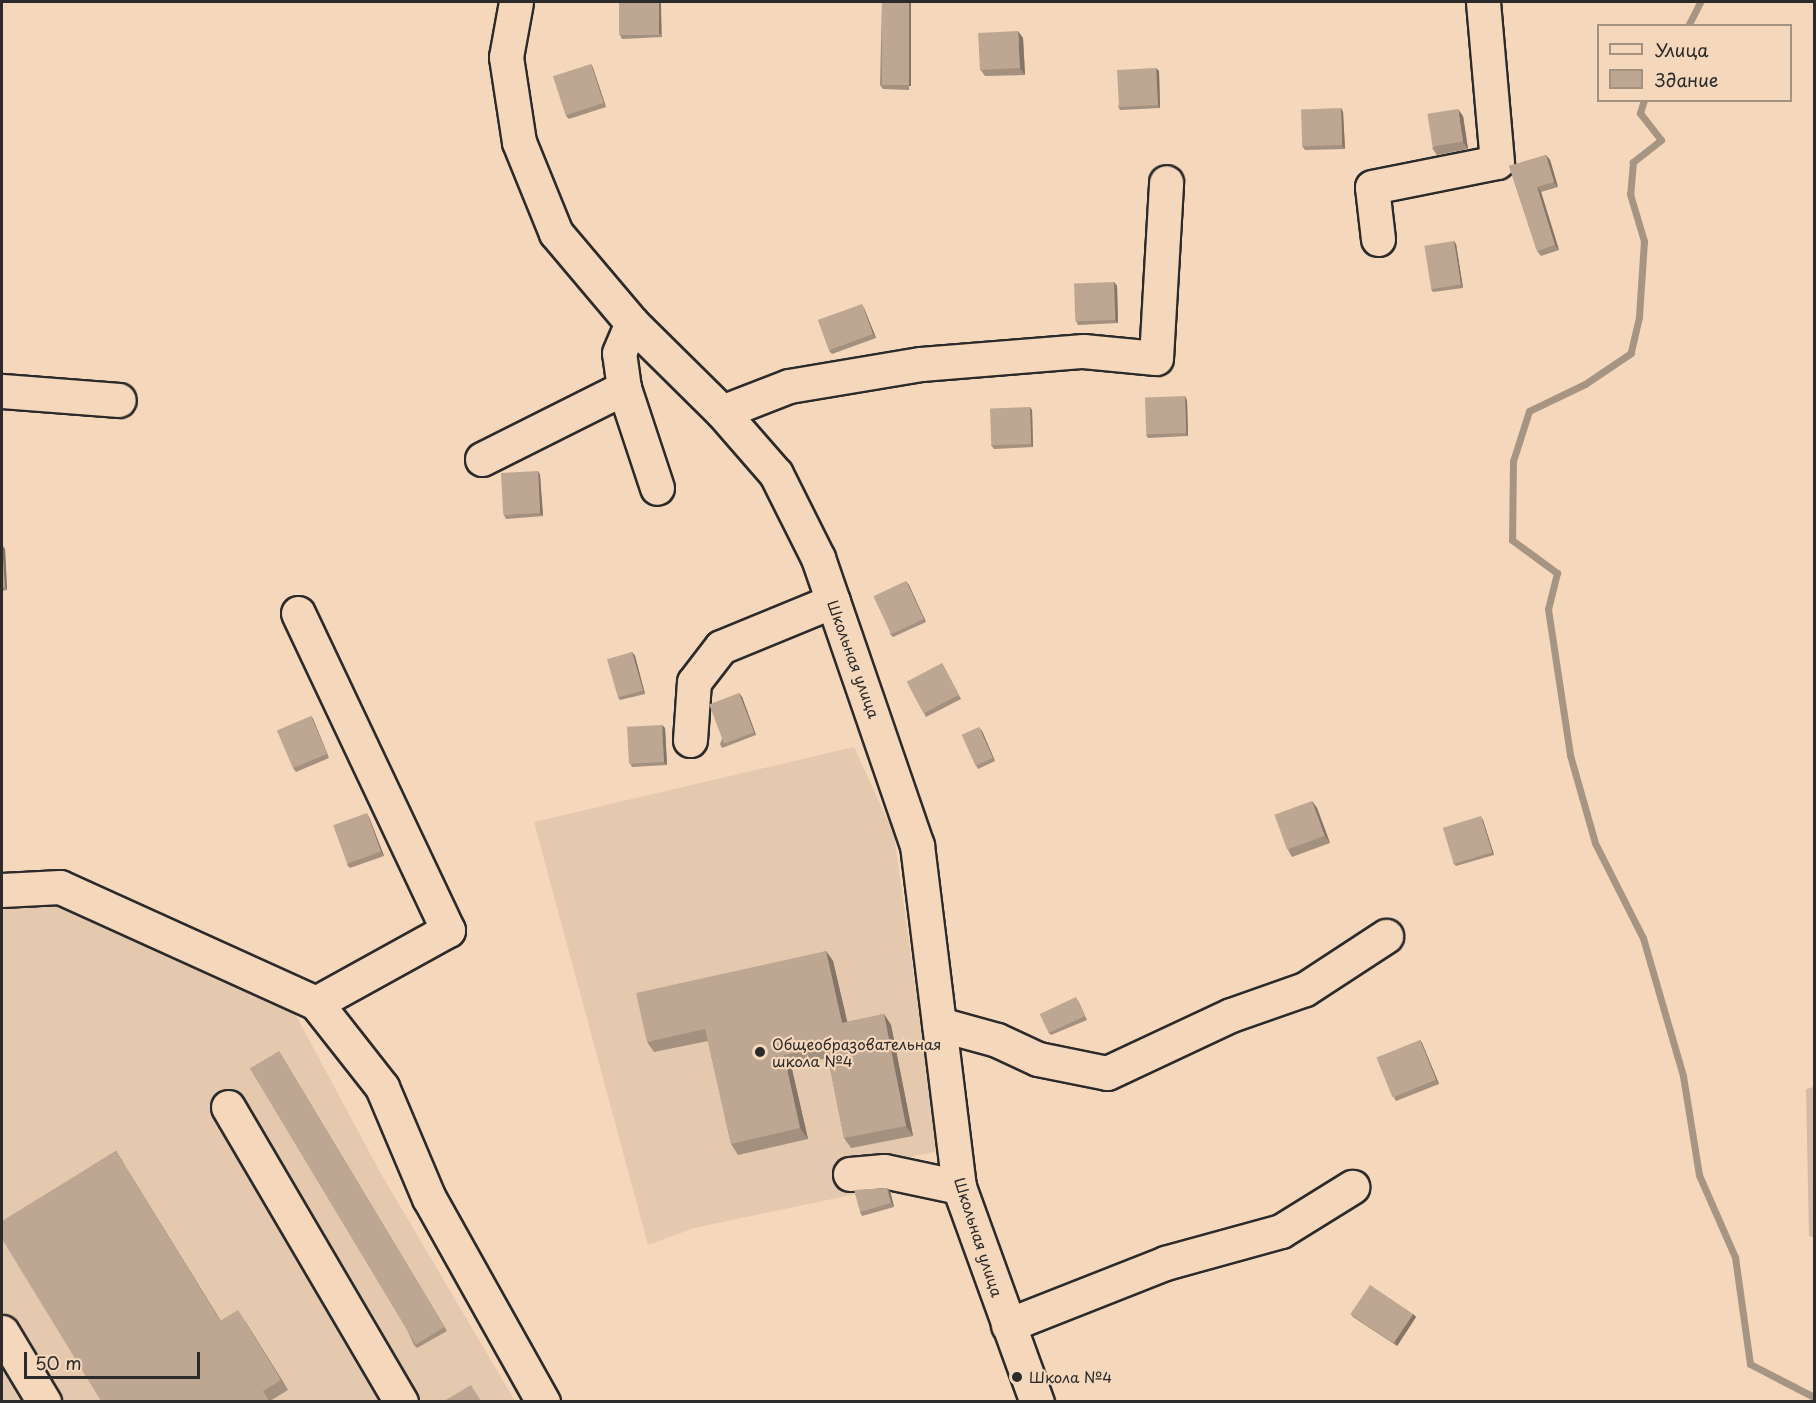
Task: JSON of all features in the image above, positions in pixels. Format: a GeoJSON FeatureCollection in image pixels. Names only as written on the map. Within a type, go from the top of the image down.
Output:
{"type":"FeatureCollection","features":[{"type":"Feature","properties":{"kind":"street","name":"Школьная улица"},"geometry":{"type":"LineString","coordinates":[[516,2],[506,57],[519,142],[556,233],[632,323],[722,412],[776,474],[818,558],[917,845],[959,1187],[1037,1401]]}},
{"type":"Feature","properties":{"kind":"street"},"geometry":{"type":"LineString","coordinates":[[1378,239],[1372,187],[1497,162],[1483,2]]}},
{"type":"Feature","properties":{"kind":"street"},"geometry":{"type":"LineString","coordinates":[[722,412],[789,386],[921,364],[1083,351],[1156,358],[1166,182]]}},
{"type":"Feature","properties":{"kind":"street"},"geometry":{"type":"LineString","coordinates":[[632,323],[620,353],[624,388],[657,488]]}},
{"type":"Feature","properties":{"kind":"street"},"geometry":{"type":"LineString","coordinates":[[482,459],[624,388]]}},
{"type":"Feature","properties":{"kind":"street"},"geometry":{"type":"LineString","coordinates":[[2,391],[119,400]]}},
{"type":"Feature","properties":{"kind":"street"},"geometry":{"type":"LineString","coordinates":[[690,740],[694,682],[721,647],[833,601]]}},
{"type":"Feature","properties":{"kind":"street"},"geometry":{"type":"LineString","coordinates":[[298,613],[448,930],[316,1003]]}},
{"type":"Feature","properties":{"kind":"street"},"geometry":{"type":"LineString","coordinates":[[2,890],[60,888],[316,1003],[382,1087],[429,1198],[543,1401]]}},
{"type":"Feature","properties":{"kind":"street"},"geometry":{"type":"LineString","coordinates":[[939,1024],[997,1040],[1038,1059],[1107,1073],[1211,1024],[1305,989],[1386,936]]}},
{"type":"Feature","properties":{"kind":"street"},"geometry":{"type":"LineString","coordinates":[[228,1107],[401,1401]]}},
{"type":"Feature","properties":{"kind":"street"},"geometry":{"type":"LineString","coordinates":[[850,1174],[884,1171],[959,1187]]}},
{"type":"Feature","properties":{"kind":"street"},"geometry":{"type":"LineString","coordinates":[[1008,1325],[1165,1263],[1281,1231],[1352,1187]]}},
{"type":"Feature","properties":{"kind":"street"},"geometry":{"type":"LineString","coordinates":[[2,1332],[44,1401]]}},
{"type":"Feature","properties":{"kind":"shaded area","name":"Общеобразовательная школа №4"},"geometry":{"type":"Polygon","coordinates":[[[854,747],[894,834],[938,1151],[882,1163],[854,1184],[856,1194],[694,1228],[648,1245],[534,822],[854,747]]]}},
{"type":"Feature","properties":{"kind":"shaded area"},"geometry":{"type":"Polygon","coordinates":[[[56,906],[293,1010],[380,1172],[515,1401],[2,1401],[2,909],[56,906]]]}},
{"type":"Feature","properties":{"kind":"shaded area"},"geometry":{"type":"Polygon","coordinates":[[[1814,1087],[1814,1238],[1809,1236],[1806,1089],[1814,1087]]]}},
{"type":"Feature","properties":{"kind":"building"},"geometry":{"type":"Polygon","coordinates":[[[619,2],[659,2],[659,35],[619,35],[619,2]]]}},
{"type":"Feature","properties":{"kind":"building"},"geometry":{"type":"Polygon","coordinates":[[[882,2],[909,2],[909,85],[882,85],[882,2]]]}},
{"type":"Feature","properties":{"kind":"building"},"geometry":{"type":"Polygon","coordinates":[[[1018,31],[1020,68],[980,70],[978,33],[1018,31]]]}},
{"type":"Feature","properties":{"kind":"building"},"geometry":{"type":"Polygon","coordinates":[[[591,64],[604,103],[566,115],[553,76],[591,64]]]}},
{"type":"Feature","properties":{"kind":"building"},"geometry":{"type":"Polygon","coordinates":[[[1156,68],[1158,105],[1119,107],[1117,70],[1156,68]]]}},
{"type":"Feature","properties":{"kind":"building"},"geometry":{"type":"Polygon","coordinates":[[[1341,108],[1342,145],[1302,146],[1301,109],[1341,108]]]}},
{"type":"Feature","properties":{"kind":"building"},"geometry":{"type":"Polygon","coordinates":[[[1458,109],[1463,142],[1433,146],[1427,114],[1458,109]]]}},
{"type":"Feature","properties":{"kind":"building"},"geometry":{"type":"Polygon","coordinates":[[[1546,155],[1554,182],[1537,187],[1555,245],[1537,251],[1509,166],[1546,155]]]}},
{"type":"Feature","properties":{"kind":"building"},"geometry":{"type":"Polygon","coordinates":[[[1454,241],[1461,284],[1431,289],[1424,246],[1454,241]]]}},
{"type":"Feature","properties":{"kind":"building"},"geometry":{"type":"Polygon","coordinates":[[[1114,282],[1115,320],[1075,321],[1074,283],[1114,282]]]}},
{"type":"Feature","properties":{"kind":"building"},"geometry":{"type":"Polygon","coordinates":[[[862,304],[873,334],[829,350],[818,320],[862,304]]]}},
{"type":"Feature","properties":{"kind":"building"},"geometry":{"type":"Polygon","coordinates":[[[1185,396],[1186,433],[1146,434],[1145,397],[1185,396]]]}},
{"type":"Feature","properties":{"kind":"building"},"geometry":{"type":"Polygon","coordinates":[[[1030,407],[1031,444],[991,445],[990,408],[1030,407]]]}},
{"type":"Feature","properties":{"kind":"building"},"geometry":{"type":"Polygon","coordinates":[[[538,471],[540,513],[503,515],[501,473],[538,471]]]}},
{"type":"Feature","properties":{"kind":"building"},"geometry":{"type":"Polygon","coordinates":[[[2,545],[5,587],[2,587],[2,545]]]}},
{"type":"Feature","properties":{"kind":"building"},"geometry":{"type":"Polygon","coordinates":[[[906,581],[924,619],[891,634],[873,596],[906,581]]]}},
{"type":"Feature","properties":{"kind":"building"},"geometry":{"type":"Polygon","coordinates":[[[632,652],[643,690],[618,698],[607,659],[632,652]]]}},
{"type":"Feature","properties":{"kind":"building"},"geometry":{"type":"Polygon","coordinates":[[[942,663],[959,695],[924,714],[907,682],[942,663]]]}},
{"type":"Feature","properties":{"kind":"building"},"geometry":{"type":"Polygon","coordinates":[[[739,693],[754,732],[724,744],[709,704],[739,693]]]}},
{"type":"Feature","properties":{"kind":"building"},"geometry":{"type":"Polygon","coordinates":[[[311,716],[327,754],[293,768],[277,730],[311,716]]]}},
{"type":"Feature","properties":{"kind":"building"},"geometry":{"type":"Polygon","coordinates":[[[662,725],[664,762],[629,764],[627,727],[662,725]]]}},
{"type":"Feature","properties":{"kind":"building"},"geometry":{"type":"Polygon","coordinates":[[[979,727],[993,758],[975,766],[962,735],[979,727]]]}},
{"type":"Feature","properties":{"kind":"building"},"geometry":{"type":"Polygon","coordinates":[[[1312,801],[1325,836],[1287,849],[1274,815],[1312,801]]]}},
{"type":"Feature","properties":{"kind":"building"},"geometry":{"type":"Polygon","coordinates":[[[367,813],[381,852],[347,864],[333,825],[367,813]]]}},
{"type":"Feature","properties":{"kind":"building"},"geometry":{"type":"Polygon","coordinates":[[[1481,816],[1492,852],[1454,864],[1443,828],[1481,816]]]}},
{"type":"Feature","properties":{"kind":"building"},"geometry":{"type":"Polygon","coordinates":[[[826,951],[842,1023],[884,1014],[906,1126],[844,1138],[826,1047],[784,1055],[800,1128],[731,1144],[705,1029],[647,1042],[636,993],[826,951]]]}},
{"type":"Feature","properties":{"kind":"building"},"geometry":{"type":"Polygon","coordinates":[[[1076,997],[1085,1016],[1049,1033],[1040,1014],[1076,997]]]}},
{"type":"Feature","properties":{"kind":"building"},"geometry":{"type":"Polygon","coordinates":[[[1420,1040],[1436,1080],[1393,1097],[1376,1058],[1420,1040]]]}},
{"type":"Feature","properties":{"kind":"building"},"geometry":{"type":"Polygon","coordinates":[[[279,1051],[445,1327],[416,1345],[250,1069],[279,1051]]]}},
{"type":"Feature","properties":{"kind":"building"},"geometry":{"type":"Polygon","coordinates":[[[116,1151],[220,1321],[238,1310],[281,1380],[263,1391],[269,1401],[101,1401],[2,1239],[2,1221],[116,1151]]]}},
{"type":"Feature","properties":{"kind":"building"},"geometry":{"type":"Polygon","coordinates":[[[887,1188],[891,1203],[860,1212],[854,1190],[887,1188]]]}},
{"type":"Feature","properties":{"kind":"building"},"geometry":{"type":"Polygon","coordinates":[[[1370,1285],[1413,1314],[1394,1343],[1350,1314],[1370,1285]]]}},
{"type":"Feature","properties":{"kind":"building"},"geometry":{"type":"Polygon","coordinates":[[[471,1385],[481,1401],[444,1401],[471,1385]]]}},
{"type":"Feature","properties":{"kind":"waterway"},"geometry":{"type":"LineString","coordinates":[[1689,24],[1700,2]]}},
{"type":"Feature","properties":{"kind":"waterway"},"geometry":{"type":"LineString","coordinates":[[1643,102],[1640,113],[1661,140],[1633,162],[1630,194],[1644,241],[1639,317],[1631,353],[1585,384],[1529,411],[1513,461],[1512,540],[1557,573],[1548,609],[1570,755],[1595,843],[1643,938],[1683,1076],[1699,1175],[1735,1257],[1750,1364],[1814,1397]]}},
{"type":"Feature","properties":{"kind":"place","name":"Общеобразовательная школа №4"},"geometry":{"type":"Point","coordinates":[760,1052]}},
{"type":"Feature","properties":{"kind":"place","name":"Школа №4"},"geometry":{"type":"Point","coordinates":[1017,1377]}}]}
